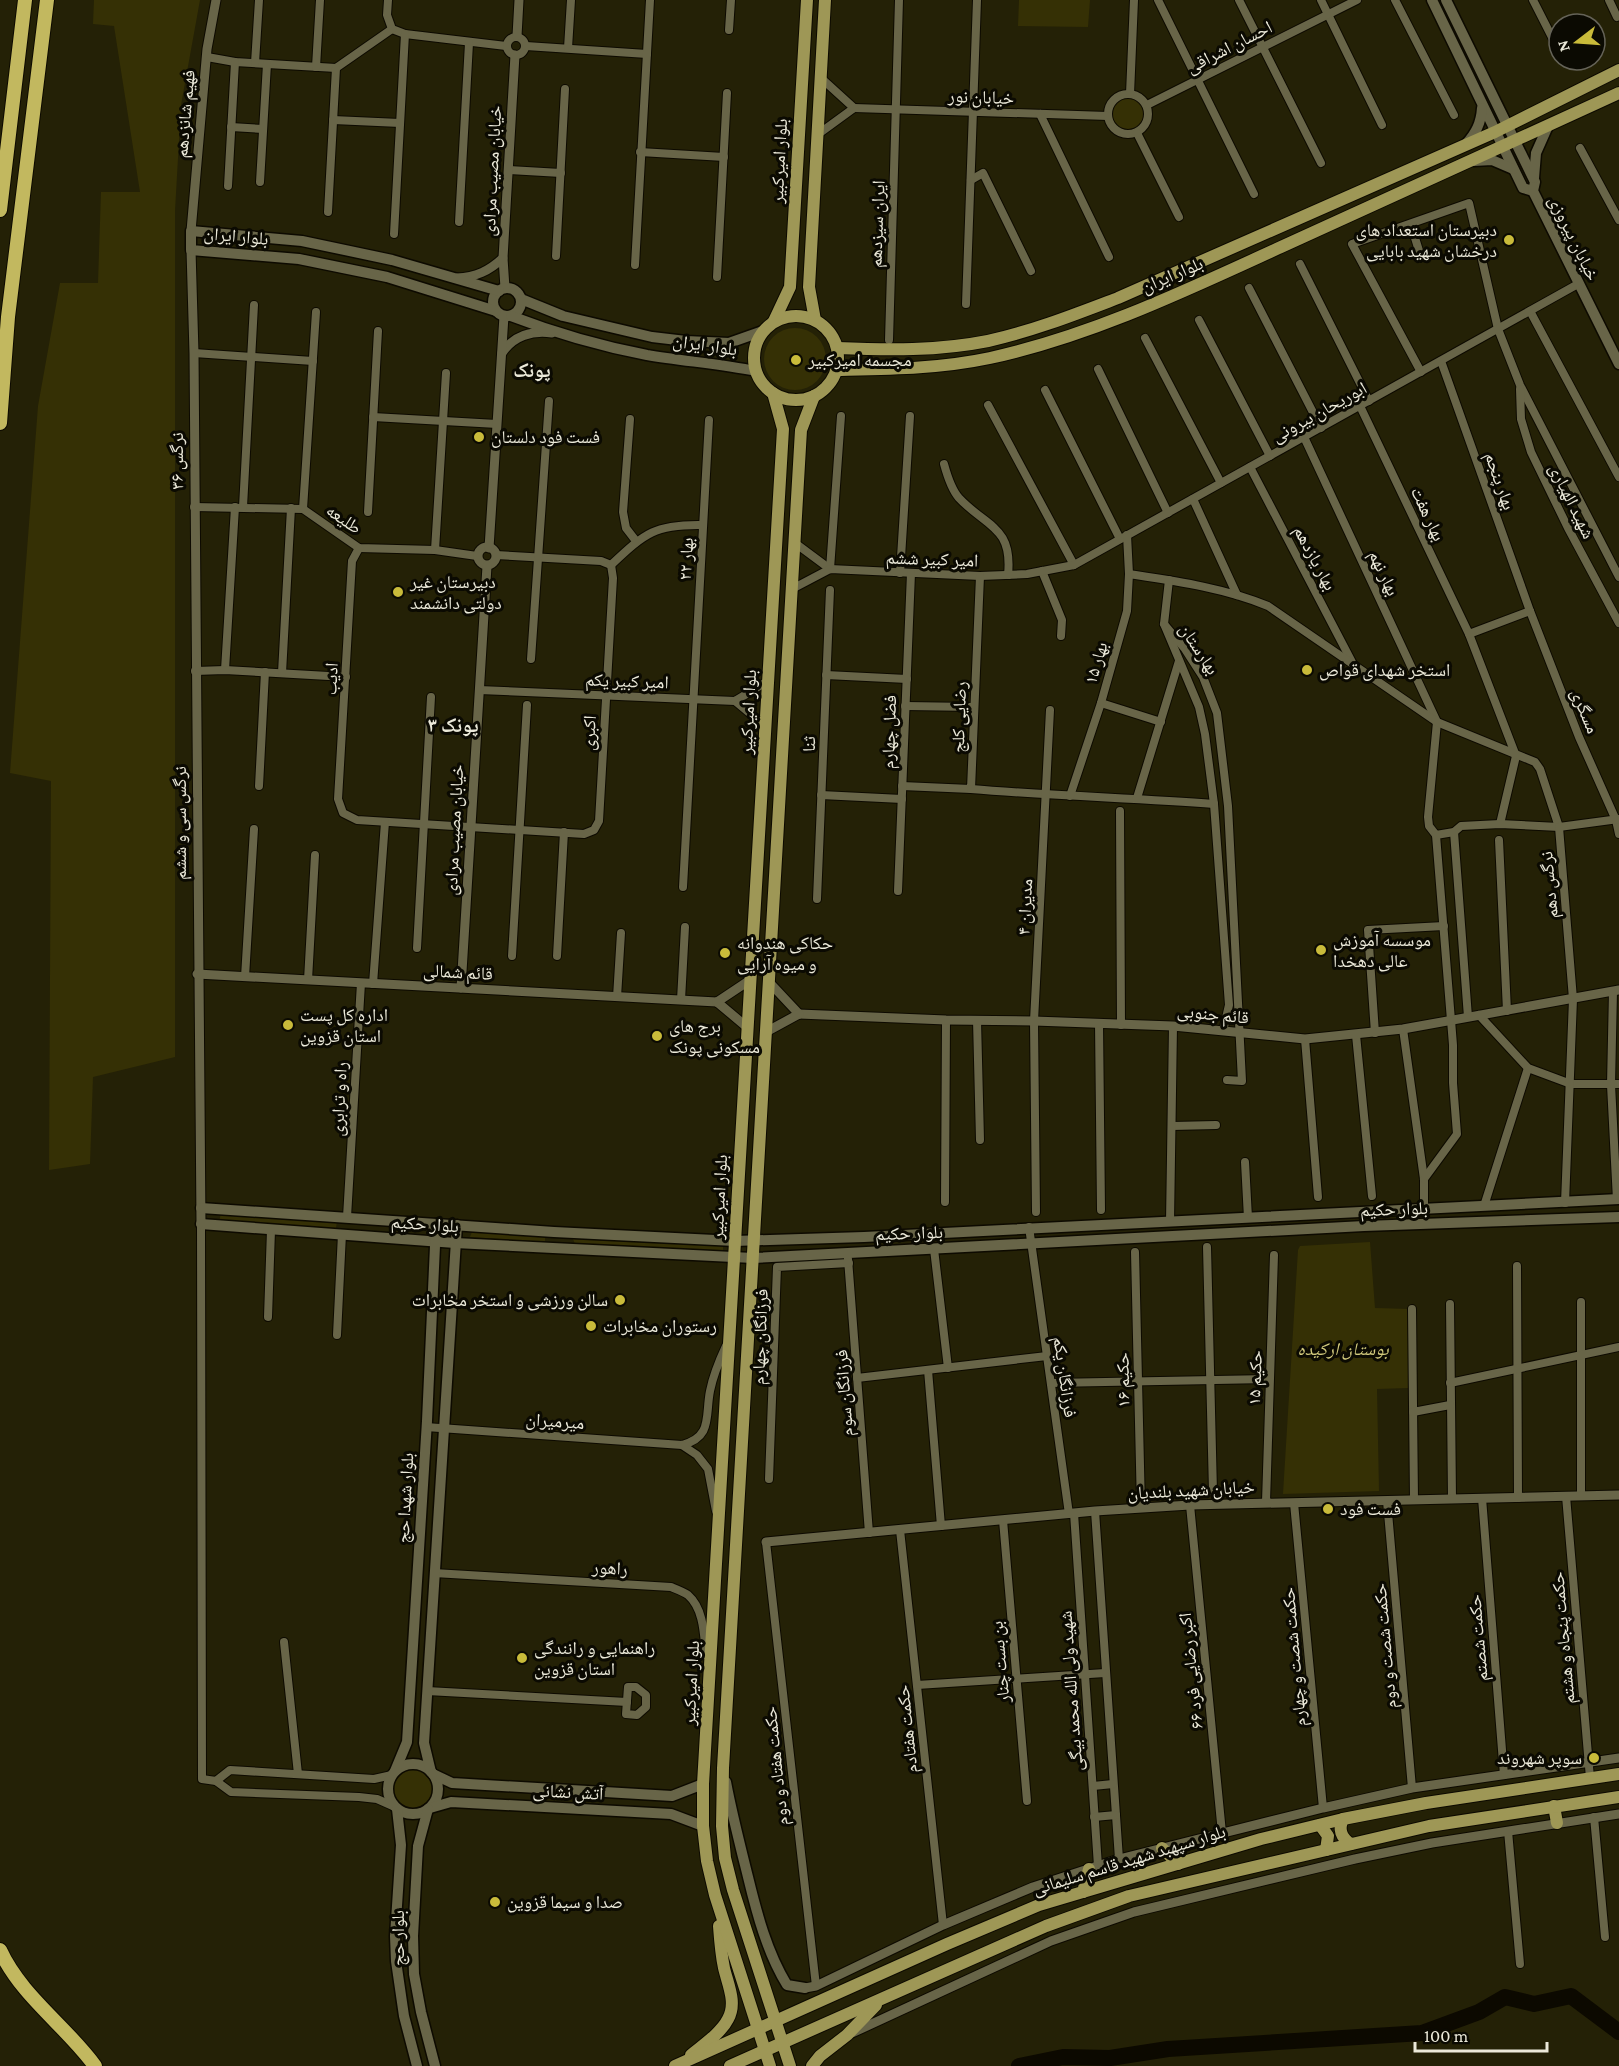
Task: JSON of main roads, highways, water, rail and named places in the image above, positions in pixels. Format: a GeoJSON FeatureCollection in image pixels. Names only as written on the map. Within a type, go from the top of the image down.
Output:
{"type":"FeatureCollection","features":[{"type":"Feature","properties":{"kind":"highway"},"geometry":{"type":"LineString","coordinates":[[0,210],[25,0]]}},
{"type":"Feature","properties":{"kind":"highway"},"geometry":{"type":"LineString","coordinates":[[0,423],[8,317],[47,0]]}},
{"type":"Feature","properties":{"kind":"highway"},"geometry":{"type":"LineString","coordinates":[[0,1950],[42,2008],[95,2066]]}},
{"type":"Feature","properties":{"kind":"main road","name":"بلوار امیرکبیر"},"geometry":{"type":"LineString","coordinates":[[774,321],[790,287],[807,0]]}},
{"type":"Feature","properties":{"kind":"main road","name":"بلوار امیرکبیر"},"geometry":{"type":"LineString","coordinates":[[815,320],[809,286],[825,0]]}},
{"type":"Feature","properties":{"kind":"main road","name":"خیابان پیروزی"},"geometry":{"type":"LineString","coordinates":[[1431,0],[1523,188],[1534,187]]}},
{"type":"Feature","properties":{"kind":"main road","name":"خیابان پیروزی"},"geometry":{"type":"LineString","coordinates":[[1446,0],[1515,141],[1578,285],[1619,364]]}},
{"type":"Feature","properties":{"kind":"main road"},"geometry":{"type":"LineString","coordinates":[[1508,126],[1619,70]]}},
{"type":"Feature","properties":{"kind":"main road"},"geometry":{"type":"LineString","coordinates":[[1515,141],[1619,93]]}},
{"type":"Feature","properties":{"kind":"main road"},"geometry":{"type":"LineString","coordinates":[[1465,145],[1476,134],[1481,120],[1482,104]]}},
{"type":"Feature","properties":{"kind":"main road","name":"بلوار ایران"},"geometry":{"type":"LineString","coordinates":[[837,348],[898,350],[945,347],[987,341],[1023,332],[1118,298],[1508,126]]}},
{"type":"Feature","properties":{"kind":"main road"},"geometry":{"type":"LineString","coordinates":[[1534,187],[1536,153],[1548,126]]}},
{"type":"Feature","properties":{"kind":"main road","name":"بلوار ایران"},"geometry":{"type":"LineString","coordinates":[[837,370],[921,369],[988,358],[1096,327],[1231,270],[1515,141]]}},
{"type":"Feature","properties":{"kind":"main road"},"geometry":{"type":"LineString","coordinates":[[1467,162],[1492,160],[1514,170]]}},
{"type":"Feature","properties":{"kind":"main road","name":"بلوار ایران"},"geometry":{"type":"LineString","coordinates":[[502,290],[392,260],[302,241],[191,231],[191,250],[299,259],[387,277],[557,333],[649,355],[756,371]]}},
{"type":"Feature","properties":{"kind":"main road"},"geometry":{"type":"LineString","coordinates":[[502,290],[513,290],[521,300],[519,309],[504,314],[493,300],[502,290]]}},
{"type":"Feature","properties":{"kind":"main road","name":"بلوار ایران"},"geometry":{"type":"LineString","coordinates":[[521,300],[563,316],[652,338],[729,343],[763,331]]}},
{"type":"Feature","properties":{"kind":"main road"},"geometry":{"type":"LineString","coordinates":[[787,316],[802,316],[815,320],[833,337],[837,348],[837,370],[831,381],[824,390],[800,400],[786,399],[773,393],[763,384],[756,371],[754,357],[756,343],[763,331],[774,321],[787,316]]}},
{"type":"Feature","properties":{"kind":"main road","name":"بلوار امیرکبیر"},"geometry":{"type":"LineString","coordinates":[[770,2066],[715,1895],[707,1861],[703,1785],[783,429],[773,393]]}},
{"type":"Feature","properties":{"kind":"main road","name":"بلوار امیرکبیر"},"geometry":{"type":"LineString","coordinates":[[790,2066],[733,1890],[725,1858],[722,1826],[723,1768],[801,430],[814,396]]}},
{"type":"Feature","properties":{"kind":"main road","name":"بلوار حکیم"},"geometry":{"type":"LineString","coordinates":[[201,1208],[554,1232],[735,1241],[864,1237],[1029,1227],[1618,1200]]}},
{"type":"Feature","properties":{"kind":"main road"},"geometry":{"type":"LineString","coordinates":[[344,1234],[346,1217]]}},
{"type":"Feature","properties":{"kind":"main road","name":"بلوار حکیم"},"geometry":{"type":"LineString","coordinates":[[201,1224],[455,1243],[753,1258],[848,1257],[934,1249],[1364,1226],[1619,1217]]}},
{"type":"Feature","properties":{"kind":"main road","name":"بلوار شهدا حج"},"geometry":{"type":"LineString","coordinates":[[393,1773],[407,1742],[436,1224]]}},
{"type":"Feature","properties":{"kind":"main road","name":"بلوار شهدا حج"},"geometry":{"type":"LineString","coordinates":[[432,1773],[424,1743],[457,1225]]}},
{"type":"Feature","properties":{"kind":"main road"},"geometry":{"type":"LineString","coordinates":[[553,1248],[554,1232]]}},
{"type":"Feature","properties":{"kind":"main road"},"geometry":{"type":"LineString","coordinates":[[413,1764],[423,1766],[432,1773],[437,1782],[438,1791],[429,1808],[412,1814],[396,1808],[388,1792],[393,1773],[403,1766],[413,1764]]}},
{"type":"Feature","properties":{"kind":"main road","name":"بلوار امیرکبیر"},"geometry":{"type":"LineString","coordinates":[[723,1768],[733,1816],[764,1934],[779,1972],[787,1985],[810,1987]]}},
{"type":"Feature","properties":{"kind":"main road","name":"آتش نشانی"},"geometry":{"type":"LineString","coordinates":[[432,1773],[452,1784],[672,1796],[703,1785]]}},
{"type":"Feature","properties":{"kind":"main road","name":"بلوار سپهبد شهید قاسم سلیمانی"},"geometry":{"type":"LineString","coordinates":[[679,2064],[1039,1905],[1261,1839],[1343,1819],[1426,1803],[1619,1774]]}},
{"type":"Feature","properties":{"kind":"main road"},"geometry":{"type":"LineString","coordinates":[[605,1810],[606,1792]]}},
{"type":"Feature","properties":{"kind":"main road","name":"بلوار سپهبد شهید قاسم سلیمانی"},"geometry":{"type":"LineString","coordinates":[[730,2066],[1046,1926],[1129,1896],[1429,1826],[1619,1797]]}},
{"type":"Feature","properties":{"kind":"main road","name":"آتش نشانی"},"geometry":{"type":"LineString","coordinates":[[429,1808],[451,1802],[671,1814],[704,1826]]}},
{"type":"Feature","properties":{"kind":"main road"},"geometry":{"type":"LineString","coordinates":[[1554,1806],[1557,1823]]}},
{"type":"Feature","properties":{"kind":"main road","name":"بلوار حج"},"geometry":{"type":"LineString","coordinates":[[396,1808],[401,1845],[395,1936],[397,1976],[404,2016],[417,2066]]}},
{"type":"Feature","properties":{"kind":"main road","name":"بلوار حج"},"geometry":{"type":"LineString","coordinates":[[429,1808],[418,1846],[412,1936],[414,1974],[419,2003],[435,2066]]}},
{"type":"Feature","properties":{"kind":"main road"},"geometry":{"type":"LineString","coordinates":[[1343,1819],[1340,1826],[1341,1834],[1344,1840],[1351,1844]]}},
{"type":"Feature","properties":{"kind":"main road"},"geometry":{"type":"LineString","coordinates":[[1320,1825],[1328,1836],[1326,1850]]}},
{"type":"Feature","properties":{"kind":"main road"},"geometry":{"type":"LineString","coordinates":[[1162,1848],[1178,1864]]}},
{"type":"Feature","properties":{"kind":"main road"},"geometry":{"type":"LineString","coordinates":[[1083,1892],[1094,1867]]}},
{"type":"Feature","properties":{"kind":"main road"},"geometry":{"type":"LineString","coordinates":[[679,2064],[724,2026],[730,2017],[732,1996],[724,1967],[715,1895]]}},
{"type":"Feature","properties":{"kind":"main road"},"geometry":{"type":"LineString","coordinates":[[748,1999],[753,2010],[762,2012],[768,2007],[766,1992]]}},
{"type":"Feature","properties":{"kind":"main road"},"geometry":{"type":"LineString","coordinates":[[812,2066],[820,2056],[848,2035],[880,2001]]}},
{"type":"Feature","properties":{"kind":"waterway"},"geometry":{"type":"LineString","coordinates":[[1019,2066],[1063,2057],[1110,2058],[1168,2049],[1422,2033],[1479,2012],[1505,1997],[1534,2004],[1571,1996],[1619,2032]]}},
{"type":"Feature","properties":{"kind":"place","name":"دبیرستان استعداد های درخشان شهید بابایی"},"geometry":{"type":"Point","coordinates":[1509,240]}},
{"type":"Feature","properties":{"kind":"place","name":"مجسمه امیرکبیر"},"geometry":{"type":"Point","coordinates":[796,360]}},
{"type":"Feature","properties":{"kind":"place","name":"فست فود دلستان"},"geometry":{"type":"Point","coordinates":[479,437]}},
{"type":"Feature","properties":{"kind":"place","name":"دبیرستان غیر دولتی دانشمند"},"geometry":{"type":"Point","coordinates":[398,592]}},
{"type":"Feature","properties":{"kind":"place","name":"استخر شهدای قواص"},"geometry":{"type":"Point","coordinates":[1307,670]}},
{"type":"Feature","properties":{"kind":"place","name":"موسسه آموزش عالی دهخدا"},"geometry":{"type":"Point","coordinates":[1321,950]}},
{"type":"Feature","properties":{"kind":"place","name":"حکاکی هندوانه و میوه آرایی"},"geometry":{"type":"Point","coordinates":[725,953]}},
{"type":"Feature","properties":{"kind":"place","name":"اداره کل پست استان قزوین"},"geometry":{"type":"Point","coordinates":[288,1025]}},
{"type":"Feature","properties":{"kind":"place","name":"برج های مسکونی پونک"},"geometry":{"type":"Point","coordinates":[657,1036]}},
{"type":"Feature","properties":{"kind":"place","name":"سالن ورزشی و استخر مخابرات"},"geometry":{"type":"Point","coordinates":[620,1300]}},
{"type":"Feature","properties":{"kind":"place","name":"رستوران مخابرات"},"geometry":{"type":"Point","coordinates":[591,1326]}},
{"type":"Feature","properties":{"kind":"place","name":"فست فود"},"geometry":{"type":"Point","coordinates":[1328,1509]}},
{"type":"Feature","properties":{"kind":"place","name":"راهنمایی و رانندگی استان قزوین"},"geometry":{"type":"Point","coordinates":[522,1658]}},
{"type":"Feature","properties":{"kind":"place","name":"سوپر شهروند"},"geometry":{"type":"Point","coordinates":[1594,1758]}},
{"type":"Feature","properties":{"kind":"place","name":"صدا و سیما قزوین"},"geometry":{"type":"Point","coordinates":[495,1902]}},
{"type":"Feature","properties":{"kind":"district","name":"پونک"},"geometry":{"type":"Point","coordinates":[532,370]}},
{"type":"Feature","properties":{"kind":"district","name":"پونک ۳"},"geometry":{"type":"Point","coordinates":[453,725]}},
{"type":"Feature","properties":{"kind":"park label","name":"بوستان ارکیده"},"geometry":{"type":"Point","coordinates":[1343,1349]}}]}
